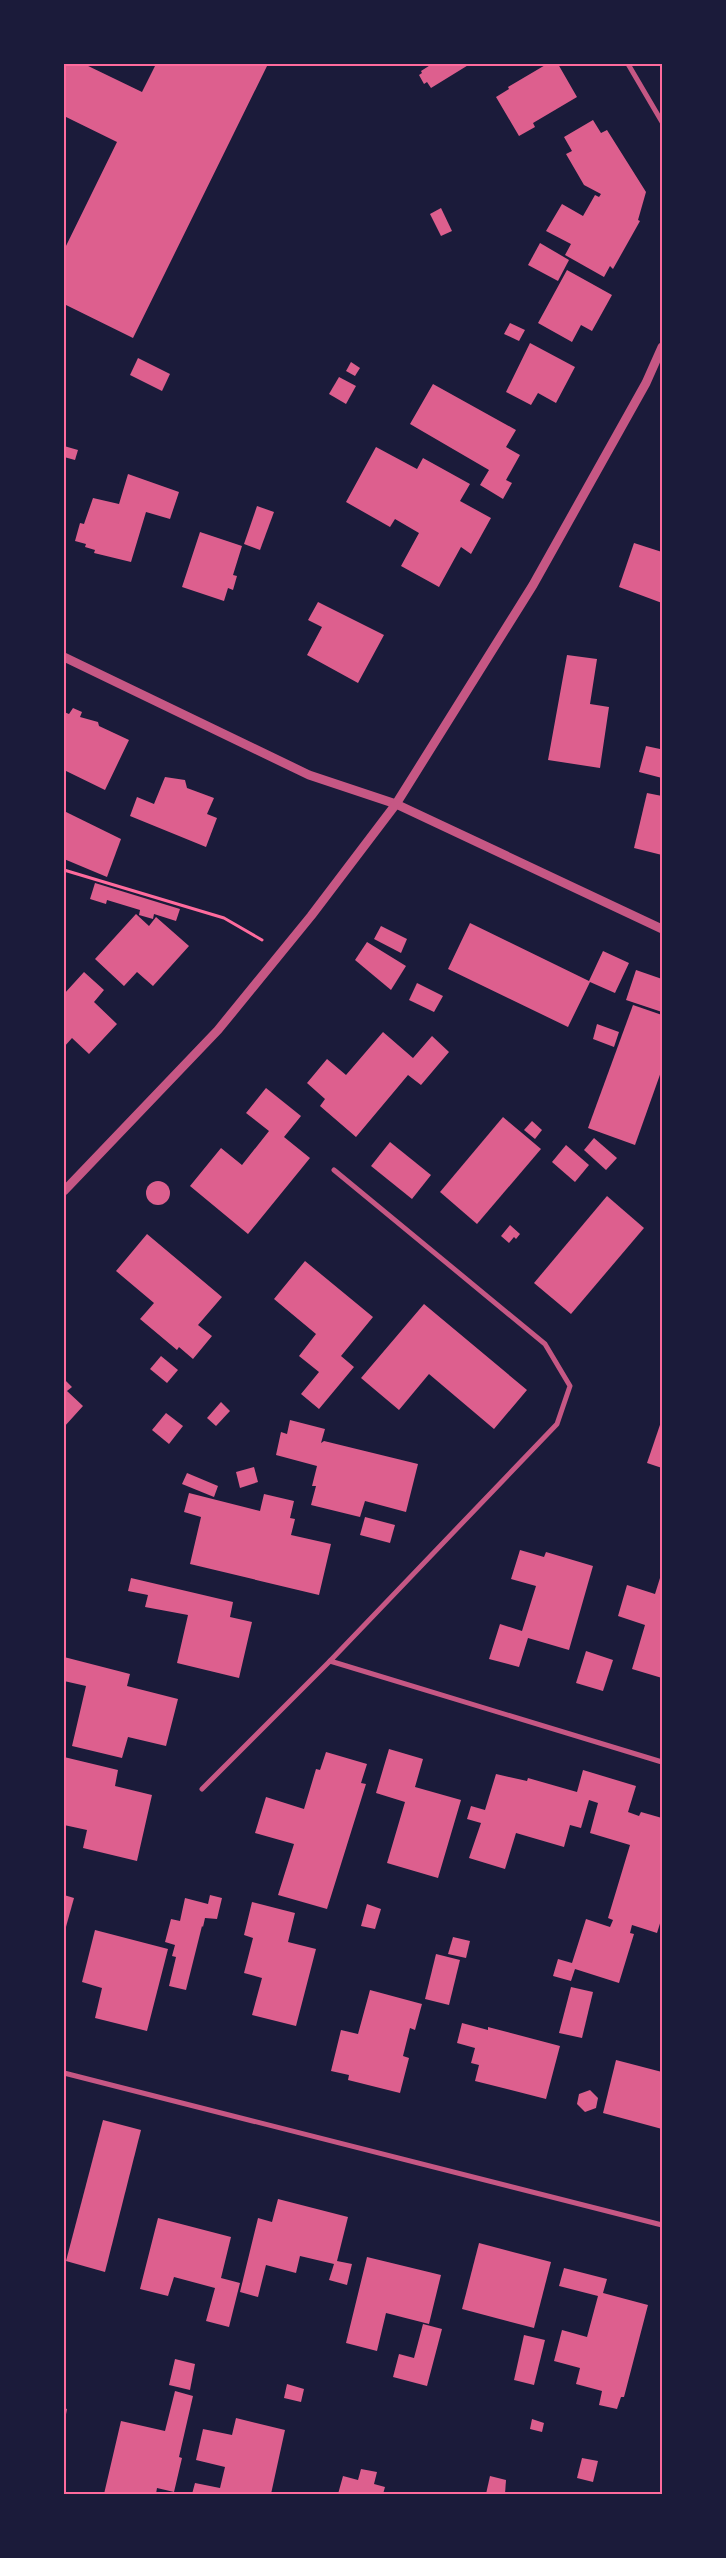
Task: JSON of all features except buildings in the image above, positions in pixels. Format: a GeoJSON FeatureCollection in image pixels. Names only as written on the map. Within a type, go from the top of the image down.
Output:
{"type":"FeatureCollection","features":[{"type":"Feature","properties":{"kind":"street"},"geometry":{"type":"LineString","coordinates":[[628,64],[662,122]]}},
{"type":"Feature","properties":{"kind":"street"},"geometry":{"type":"LineString","coordinates":[[64,1190],[218,1030],[396,804],[533,584],[646,382],[662,347]]}},
{"type":"Feature","properties":{"kind":"street"},"geometry":{"type":"LineString","coordinates":[[64,657],[309,775],[396,804],[662,929]]}},
{"type":"Feature","properties":{"kind":"street"},"geometry":{"type":"LineString","coordinates":[[202,1789],[330,1661],[557,1424],[570,1386],[545,1344],[334,1170]]}},
{"type":"Feature","properties":{"kind":"street"},"geometry":{"type":"LineString","coordinates":[[330,1661],[662,1762]]}},
{"type":"Feature","properties":{"kind":"street"},"geometry":{"type":"LineString","coordinates":[[64,2073],[662,2225]]}},
{"type":"Feature","properties":{"kind":"path"},"geometry":{"type":"LineString","coordinates":[[64,870],[224,918],[282,951]]}}]}
